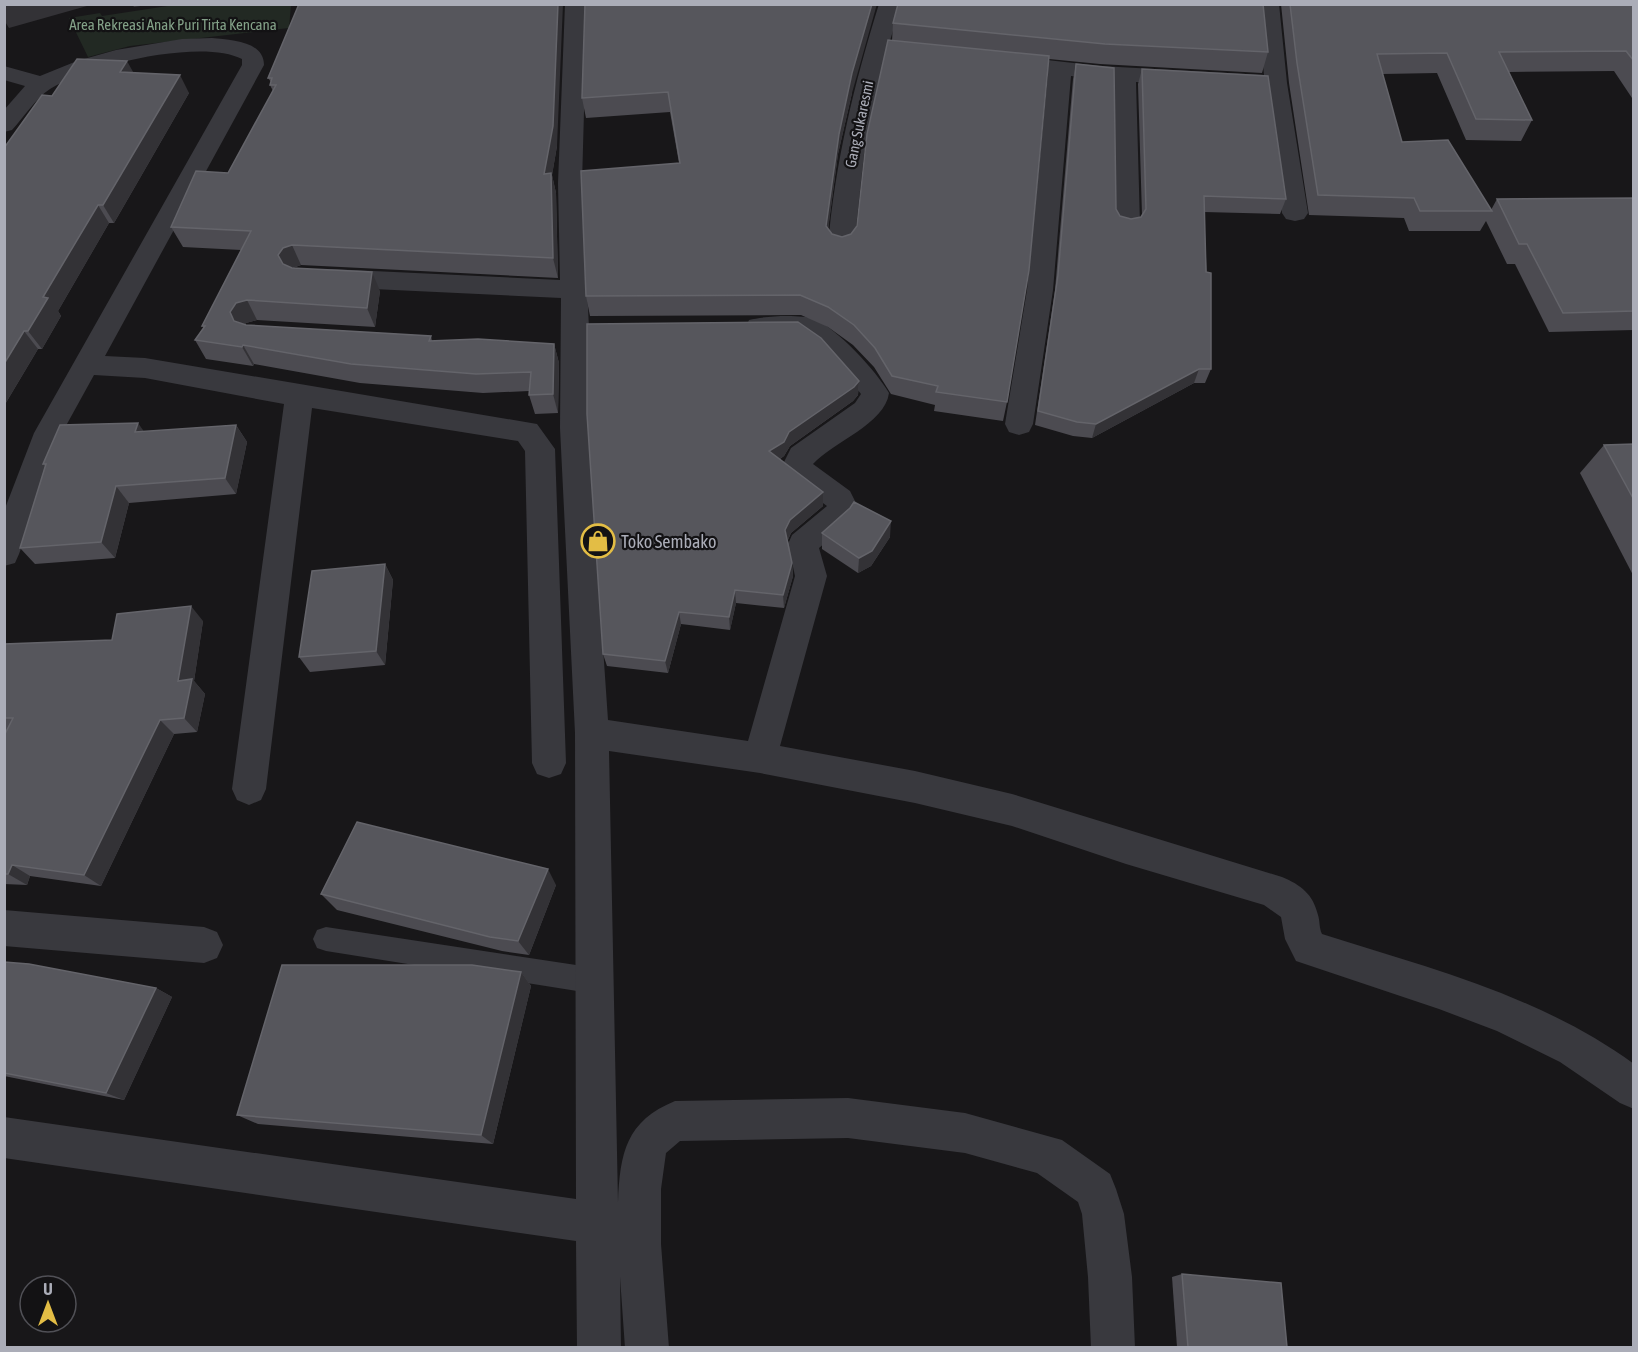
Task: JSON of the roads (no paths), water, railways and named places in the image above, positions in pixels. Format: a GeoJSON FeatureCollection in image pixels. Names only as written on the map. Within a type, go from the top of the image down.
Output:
{"type":"FeatureCollection","features":[{"type":"Feature","properties":{"kind":"street"},"geometry":{"type":"LineString","coordinates":[[576,4],[570,183],[574,290],[574,428],[592,733],[599,1347]]}},
{"type":"Feature","properties":{"kind":"street","name":"Gang Sukaresmi"},"geometry":{"type":"LineString","coordinates":[[841,246],[850,166],[876,50],[890,4]]}},
{"type":"Feature","properties":{"kind":"street"},"geometry":{"type":"LineString","coordinates":[[1268,4],[1276,82],[1295,213]]}},
{"type":"Feature","properties":{"kind":"street"},"geometry":{"type":"LineString","coordinates":[[4,125],[42,84],[90,63],[131,52],[220,44],[247,50],[253,56],[253,65],[222,123],[48,433],[4,554]]}},
{"type":"Feature","properties":{"kind":"street"},"geometry":{"type":"LineString","coordinates":[[876,50],[957,58]]}},
{"type":"Feature","properties":{"kind":"street"},"geometry":{"type":"LineString","coordinates":[[980,60],[1124,75],[1276,82]]}},
{"type":"Feature","properties":{"kind":"street"},"geometry":{"type":"LineString","coordinates":[[1019,424],[1040,290],[1060,68]]}},
{"type":"Feature","properties":{"kind":"street"},"geometry":{"type":"LineString","coordinates":[[4,73],[42,84]]}},
{"type":"Feature","properties":{"kind":"street"},"geometry":{"type":"LineString","coordinates":[[1124,75],[1127,224]]}},
{"type":"Feature","properties":{"kind":"street"},"geometry":{"type":"LineString","coordinates":[[302,276],[574,290]]}},
{"type":"Feature","properties":{"kind":"street"},"geometry":{"type":"LineString","coordinates":[[730,327],[807,327],[853,364],[875,393],[874,400],[865,410],[801,456],[798,464],[800,471],[838,499],[842,505],[837,515],[803,544],[803,549],[812,565],[812,576],[760,758]]}},
{"type":"Feature","properties":{"kind":"street"},"geometry":{"type":"LineString","coordinates":[[85,365],[145,368],[299,396],[527,432],[540,449],[549,763]]}},
{"type":"Feature","properties":{"kind":"street"},"geometry":{"type":"LineString","coordinates":[[249,789],[299,396]]}},
{"type":"Feature","properties":{"kind":"street"},"geometry":{"type":"LineString","coordinates":[[592,733],[760,758],[915,787],[1012,810],[1285,895],[1300,911],[1304,942],[1309,948],[1443,992],[1538,1029],[1587,1054],[1634,1089]]}},
{"type":"Feature","properties":{"kind":"street"},"geometry":{"type":"LineString","coordinates":[[4,928],[204,945]]}},
{"type":"Feature","properties":{"kind":"street"},"geometry":{"type":"LineString","coordinates":[[647,1347],[640,1186],[649,1143],[663,1128],[675,1121],[848,1118],[965,1133],[1047,1155],[1095,1189],[1103,1214],[1110,1277],[1113,1347]]}},
{"type":"Feature","properties":{"kind":"street"},"geometry":{"type":"LineString","coordinates":[[4,1137],[598,1223]]}},
{"type":"Feature","properties":{"kind":"lane"},"geometry":{"type":"LineString","coordinates":[[326,939],[596,981]]}},
{"type":"Feature","properties":{"kind":"place","name":"Toko Sembako"},"geometry":{"type":"Point","coordinates":[598,541]}},
{"type":"Feature","properties":{"kind":"park label","name":"Area Rekreasi Anak Puri Tirta Kencana"},"geometry":{"type":"Point","coordinates":[173,24]}}]}
